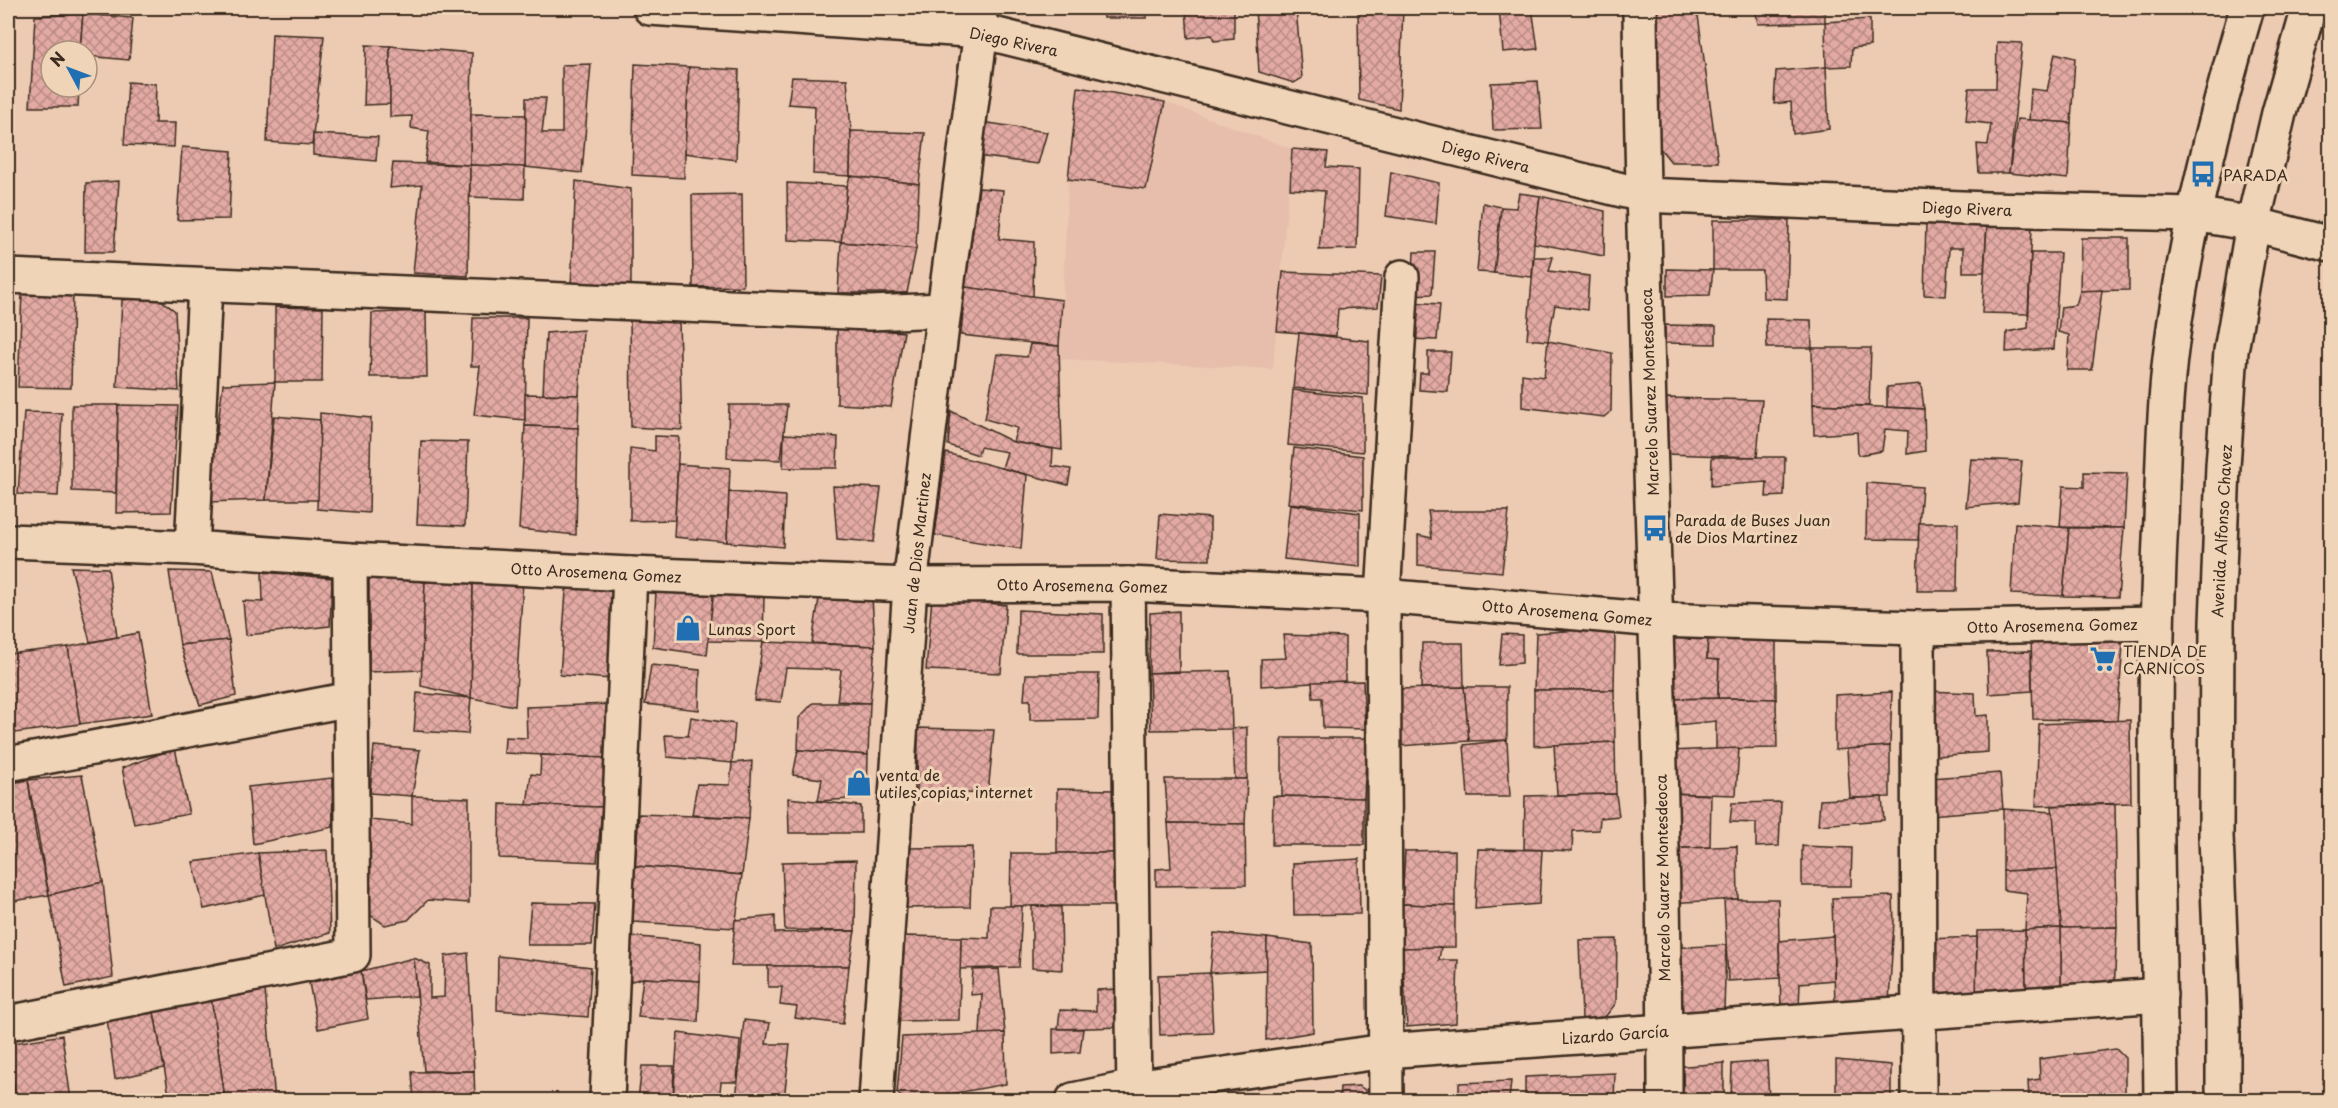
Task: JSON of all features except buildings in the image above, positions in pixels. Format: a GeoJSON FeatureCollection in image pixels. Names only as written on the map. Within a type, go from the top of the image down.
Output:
{"type":"FeatureCollection","features":[{"type":"Feature","properties":{"kind":"street","name":"Diego Rivera"},"geometry":{"type":"LineString","coordinates":[[650,8],[980,19],[1641,195],[1987,209],[2194,214],[2253,224],[2331,244]]}},
{"type":"Feature","properties":{"kind":"street","name":"Marcelo Suarez Montesdeoca"},"geometry":{"type":"LineString","coordinates":[[1640,8],[1641,195],[1657,620],[1665,1101]]}},
{"type":"Feature","properties":{"kind":"street"},"geometry":{"type":"LineString","coordinates":[[2161,1101],[2156,837],[2156,623],[2172,344],[2194,214],[2221,98],[2247,8]]}},
{"type":"Feature","properties":{"kind":"street","name":"Avenida Alfonso Chavez"},"geometry":{"type":"LineString","coordinates":[[2223,1101],[2223,1013],[2216,836],[2217,623],[2223,466],[2231,351],[2253,224],[2279,113],[2309,8]]}},
{"type":"Feature","properties":{"kind":"street","name":"Juan de Dios Martinez"},"geometry":{"type":"LineString","coordinates":[[876,1101],[910,585],[980,19]]}},
{"type":"Feature","properties":{"kind":"street"},"geometry":{"type":"LineString","coordinates":[[8,276],[870,314],[944,310]]}},
{"type":"Feature","properties":{"kind":"street"},"geometry":{"type":"LineString","coordinates":[[1386,1101],[1383,596],[1402,277]]}},
{"type":"Feature","properties":{"kind":"street"},"geometry":{"type":"LineString","coordinates":[[192,548],[205,286]]}},
{"type":"Feature","properties":{"kind":"street","name":"Otto Arosemena Gomez"},"geometry":{"type":"LineString","coordinates":[[8,541],[192,548],[350,560],[630,574],[910,585],[1128,584],[1383,596],[1657,620],[1918,628],[2156,623]]}},
{"type":"Feature","properties":{"kind":"street"},"geometry":{"type":"LineString","coordinates":[[8,1023],[353,955],[350,560]]}},
{"type":"Feature","properties":{"kind":"street"},"geometry":{"type":"LineString","coordinates":[[607,1101],[630,574]]}},
{"type":"Feature","properties":{"kind":"street"},"geometry":{"type":"LineString","coordinates":[[1128,584],[1134,1094]]}},
{"type":"Feature","properties":{"kind":"street"},"geometry":{"type":"LineString","coordinates":[[1918,628],[1917,1014],[1919,1101]]}},
{"type":"Feature","properties":{"kind":"street"},"geometry":{"type":"LineString","coordinates":[[8,764],[351,699]]}},
{"type":"Feature","properties":{"kind":"street","name":"Lizardo García"},"geometry":{"type":"LineString","coordinates":[[1073,1101],[1134,1094],[1385,1052],[2160,995]]}},
{"type":"Feature","properties":{"kind":"shaded area"},"geometry":{"type":"Polygon","coordinates":[[[1165,102],[1292,149],[1273,369],[1060,359],[1068,179],[1146,189],[1165,102]]]}},
{"type":"Feature","properties":{"kind":"place","name":"PARADA"},"geometry":{"type":"Point","coordinates":[2203,174]}},
{"type":"Feature","properties":{"kind":"place","name":"Parada de Buses Juan de Dios Martinez"},"geometry":{"type":"Point","coordinates":[1655,528]}},
{"type":"Feature","properties":{"kind":"place","name":"Lunas Sport"},"geometry":{"type":"Point","coordinates":[688,628]}},
{"type":"Feature","properties":{"kind":"place","name":"TIENDA DE CARNICOS"},"geometry":{"type":"Point","coordinates":[2103,659]}},
{"type":"Feature","properties":{"kind":"place","name":"venta de utiles,copias, internet"},"geometry":{"type":"Point","coordinates":[859,783]}}]}
